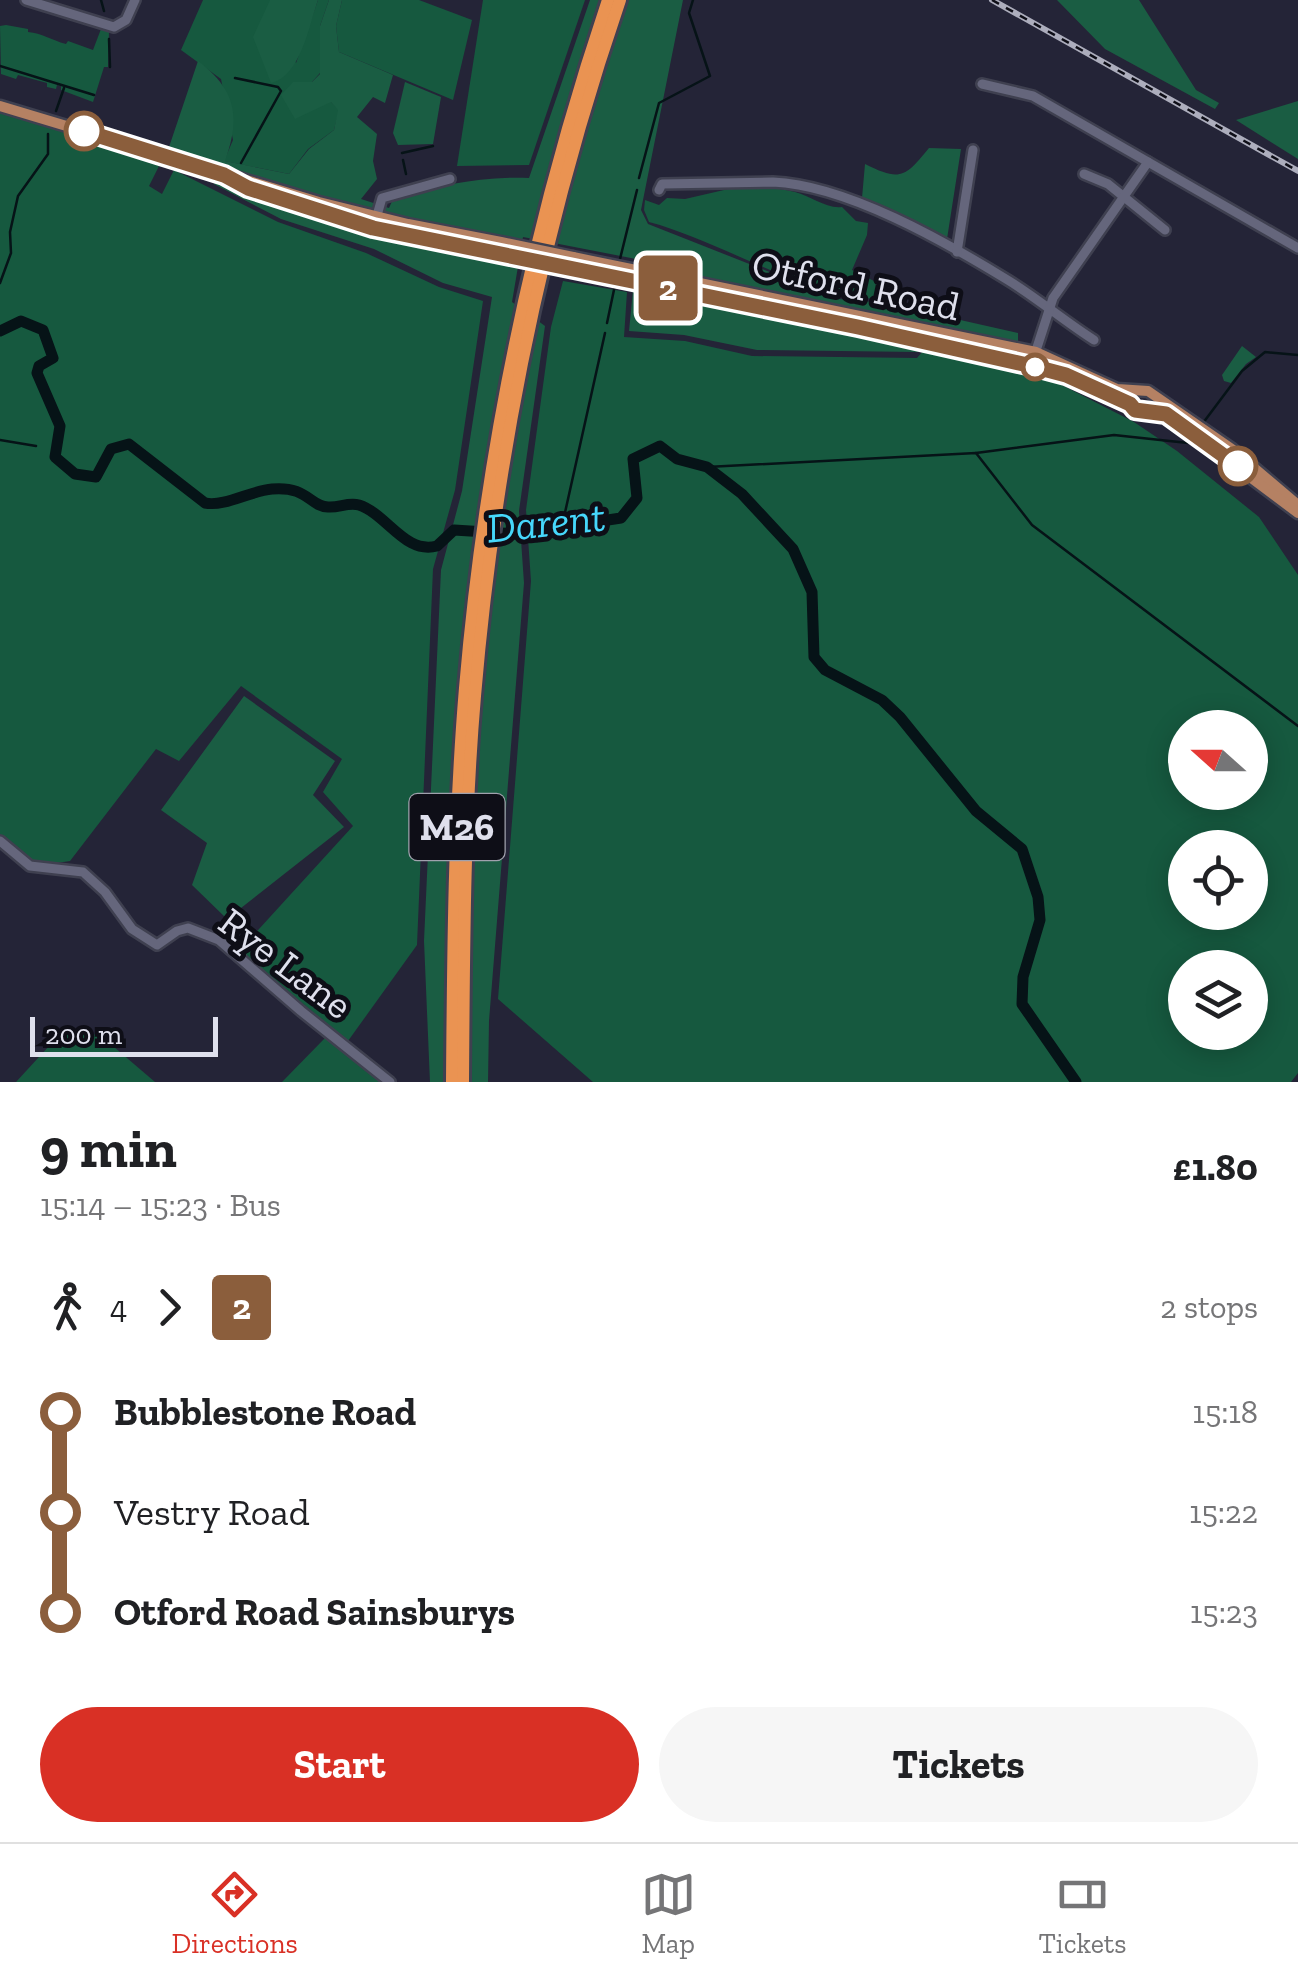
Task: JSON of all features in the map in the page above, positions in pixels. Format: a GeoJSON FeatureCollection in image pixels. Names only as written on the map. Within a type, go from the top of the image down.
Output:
{"type":"FeatureCollection","features":[{"type":"Feature","properties":{"kind":"highway","name":"M26"},"geometry":{"type":"LineString","coordinates":[[452,1082],[459,780],[507,385],[540,236],[608,0]]}},
{"type":"Feature","properties":{"kind":"highway","name":"M26"},"geometry":{"type":"LineString","coordinates":[[493,499],[550,239],[578,131],[620,0]]}},
{"type":"Feature","properties":{"kind":"highway","name":"M26"},"geometry":{"type":"LineString","coordinates":[[463,1082],[467,826],[482,574]]}},
{"type":"Feature","properties":{"kind":"main road","name":"Otford Road"},"geometry":{"type":"LineString","coordinates":[[0,106],[224,175],[248,188],[375,223],[1036,352],[1117,389],[1150,393]]}},
{"type":"Feature","properties":{"kind":"main road","name":"Otford Road"},"geometry":{"type":"LineString","coordinates":[[572,262],[1066,375],[1130,404],[1135,410],[1166,414],[1298,513]]}},
{"type":"Feature","properties":{"kind":"main road"},"geometry":{"type":"LineString","coordinates":[[1130,404],[1133,392]]}},
{"type":"Feature","properties":{"kind":"main road"},"geometry":{"type":"LineString","coordinates":[[1144,411],[1152,403],[1150,393]]}},
{"type":"Feature","properties":{"kind":"main road"},"geometry":{"type":"LineString","coordinates":[[1150,393],[1232,449],[1298,506]]}},
{"type":"Feature","properties":{"kind":"street"},"geometry":{"type":"LineString","coordinates":[[26,0],[113,27],[125,22],[135,0]]}},
{"type":"Feature","properties":{"kind":"street"},"geometry":{"type":"LineString","coordinates":[[982,84],[1033,96],[1298,248]]}},
{"type":"Feature","properties":{"kind":"street"},"geometry":{"type":"LineString","coordinates":[[957,252],[972,150]]}},
{"type":"Feature","properties":{"kind":"street"},"geometry":{"type":"LineString","coordinates":[[1032,366],[1053,298],[1148,162]]}},
{"type":"Feature","properties":{"kind":"street"},"geometry":{"type":"LineString","coordinates":[[1084,174],[1108,184],[1165,230]]}},
{"type":"Feature","properties":{"kind":"street"},"geometry":{"type":"LineString","coordinates":[[375,223],[382,198],[450,179]]}},
{"type":"Feature","properties":{"kind":"street"},"geometry":{"type":"LineString","coordinates":[[659,190],[666,184],[788,182],[868,206],[1008,280],[1094,340]]}},
{"type":"Feature","properties":{"kind":"street","name":"Rye Lane"},"geometry":{"type":"LineString","coordinates":[[0,840],[30,866],[84,872],[105,892],[132,929],[156,945],[188,928],[219,940],[390,1082]]}},
{"type":"Feature","properties":{"kind":"green space"},"geometry":{"type":"Polygon","coordinates":[[[203,0],[270,0],[296,63],[318,0],[329,0],[320,26],[320,73],[312,82],[339,110],[334,130],[308,149],[289,174],[224,161],[233,140],[221,79],[181,50],[203,0]]]}},
{"type":"Feature","properties":{"kind":"green space"},"geometry":{"type":"Polygon","coordinates":[[[270,0],[318,0],[297,60],[290,71],[271,83],[253,37],[270,0]]]}},
{"type":"Feature","properties":{"kind":"green space"},"geometry":{"type":"Polygon","coordinates":[[[329,0],[342,0],[336,26],[339,52],[393,75],[385,103],[373,97],[357,117],[377,134],[373,161],[377,179],[361,199],[389,208],[394,197],[428,189],[477,180],[529,178],[590,0],[683,0],[641,210],[648,224],[838,299],[885,303],[1018,333],[1018,343],[922,322],[918,352],[757,350],[684,335],[629,331],[636,259],[523,237],[512,302],[545,326],[519,511],[524,583],[489,1021],[488,1082],[430,1082],[424,941],[441,570],[462,491],[492,297],[443,283],[374,249],[281,219],[214,184],[219,167],[168,150],[198,61],[221,83],[232,105],[233,130],[225,161],[289,174],[309,149],[334,130],[338,110],[331,102],[295,119],[281,95],[293,82],[312,82],[320,74],[320,26],[329,0]]]}},
{"type":"Feature","properties":{"kind":"green space"},"geometry":{"type":"Polygon","coordinates":[[[342,0],[419,0],[472,20],[453,100],[339,52],[336,26],[342,0]]]}},
{"type":"Feature","properties":{"kind":"green space"},"geometry":{"type":"Polygon","coordinates":[[[483,0],[585,0],[529,165],[457,166],[483,0]]]}},
{"type":"Feature","properties":{"kind":"green space"},"geometry":{"type":"Polygon","coordinates":[[[1057,0],[1139,0],[1196,90],[1219,103],[1215,109],[1105,49],[1057,0]]]}},
{"type":"Feature","properties":{"kind":"green space"},"geometry":{"type":"Polygon","coordinates":[[[0,26],[93,50],[101,29],[109,32],[108,67],[104,67],[93,102],[61,90],[61,86],[56,89],[18,75],[16,79],[1,74],[0,26]]]}},
{"type":"Feature","properties":{"kind":"green space"},"geometry":{"type":"Polygon","coordinates":[[[405,82],[441,97],[433,144],[398,145],[393,133],[405,82]]]}},
{"type":"Feature","properties":{"kind":"green space"},"geometry":{"type":"Polygon","coordinates":[[[1298,101],[1298,159],[1236,120],[1298,101]]]}},
{"type":"Feature","properties":{"kind":"green space"},"geometry":{"type":"Polygon","coordinates":[[[0,110],[162,160],[163,167],[159,166],[149,186],[162,194],[174,170],[278,222],[483,301],[455,490],[433,569],[417,945],[348,1041],[239,951],[353,826],[323,792],[342,759],[241,686],[179,761],[156,749],[70,861],[37,866],[0,836],[0,110]]]}},
{"type":"Feature","properties":{"kind":"green space"},"geometry":{"type":"Polygon","coordinates":[[[929,148],[961,149],[947,239],[862,198],[865,164],[901,174],[929,148]]]}},
{"type":"Feature","properties":{"kind":"green space"},"geometry":{"type":"Polygon","coordinates":[[[737,187],[795,192],[842,207],[856,221],[868,223],[852,270],[882,285],[887,293],[882,299],[824,290],[649,222],[644,210],[645,200],[659,205],[667,198],[685,199],[737,187]]]}},
{"type":"Feature","properties":{"kind":"green space"},"geometry":{"type":"Polygon","coordinates":[[[563,281],[627,292],[624,337],[685,341],[752,356],[917,358],[923,351],[1056,382],[1134,422],[1177,451],[1259,517],[1298,575],[1298,1073],[1291,1082],[593,1082],[498,999],[531,581],[526,510],[551,327],[563,281]]]}},
{"type":"Feature","properties":{"kind":"green space"},"geometry":{"type":"Polygon","coordinates":[[[1242,346],[1256,357],[1231,383],[1224,381],[1222,375],[1242,346]]]}},
{"type":"Feature","properties":{"kind":"green space"},"geometry":{"type":"Polygon","coordinates":[[[244,696],[335,761],[313,795],[344,827],[227,919],[192,885],[207,843],[161,810],[244,696]]]}},
{"type":"Feature","properties":{"kind":"green space"},"geometry":{"type":"Polygon","coordinates":[[[62,1032],[100,1035],[155,1082],[16,1082],[62,1032]]]}},
{"type":"Feature","properties":{"kind":"green space"},"geometry":{"type":"Polygon","coordinates":[[[326,1037],[380,1082],[282,1082],[326,1037]]]}},
{"type":"Feature","properties":{"kind":"waterway"},"geometry":{"type":"LineString","coordinates":[[101,0],[104,11]]}},
{"type":"Feature","properties":{"kind":"waterway"},"geometry":{"type":"LineString","coordinates":[[639,178],[659,103],[710,76],[689,13],[693,0]]}},
{"type":"Feature","properties":{"kind":"waterway"},"geometry":{"type":"LineString","coordinates":[[109,39],[110,67]]}},
{"type":"Feature","properties":{"kind":"waterway"},"geometry":{"type":"LineString","coordinates":[[0,66],[94,95]]}},
{"type":"Feature","properties":{"kind":"waterway"},"geometry":{"type":"LineString","coordinates":[[235,78],[278,87],[281,91],[241,163]]}},
{"type":"Feature","properties":{"kind":"waterway"},"geometry":{"type":"LineString","coordinates":[[56,111],[64,88]]}},
{"type":"Feature","properties":{"kind":"waterway"},"geometry":{"type":"LineString","coordinates":[[0,283],[11,253],[10,232],[18,196],[48,154],[48,134]]}},
{"type":"Feature","properties":{"kind":"waterway"},"geometry":{"type":"LineString","coordinates":[[402,153],[433,146]]}},
{"type":"Feature","properties":{"kind":"waterway"},"geometry":{"type":"LineString","coordinates":[[403,160],[406,174]]}},
{"type":"Feature","properties":{"kind":"waterway"},"geometry":{"type":"LineString","coordinates":[[620,259],[637,190]]}},
{"type":"Feature","properties":{"kind":"waterway"},"geometry":{"type":"LineString","coordinates":[[607,323],[615,285]]}},
{"type":"Feature","properties":{"kind":"waterway","name":"Darent"},"geometry":{"type":"LineString","coordinates":[[0,331],[21,321],[43,330],[53,358],[39,366],[37,373],[60,426],[55,457],[75,474],[96,477],[111,449],[129,444],[205,503],[221,503],[272,489],[293,490],[322,506],[359,505],[415,545],[437,546],[454,530],[516,534],[621,518],[637,498],[633,459],[660,446],[677,459],[707,467],[742,494],[793,549],[812,592],[814,657],[825,670],[882,700],[976,811],[1022,849],[1038,897],[1040,920],[1023,977],[1022,1004],[1076,1082]]}},
{"type":"Feature","properties":{"kind":"waterway"},"geometry":{"type":"LineString","coordinates":[[562,526],[605,333]]}},
{"type":"Feature","properties":{"kind":"waterway"},"geometry":{"type":"LineString","coordinates":[[1203,423],[1242,371],[1265,352],[1298,355]]}},
{"type":"Feature","properties":{"kind":"waterway"},"geometry":{"type":"LineString","coordinates":[[976,453],[1114,435],[1188,443],[1192,438]]}},
{"type":"Feature","properties":{"kind":"waterway"},"geometry":{"type":"LineString","coordinates":[[0,440],[36,446]]}},
{"type":"Feature","properties":{"kind":"waterway"},"geometry":{"type":"LineString","coordinates":[[707,467],[976,453],[1032,525],[1298,726]]}},
{"type":"Feature","properties":{"kind":"railway"},"geometry":{"type":"LineString","coordinates":[[992,0],[1298,171]]}},
{"type":"Feature","properties":{"kind":"bus line","name":"2"},"geometry":{"type":"LineString","coordinates":[[84,131],[224,175],[248,188],[317,212],[405,236],[858,327],[1066,375],[1140,412],[1166,414],[1238,466]]}}]}
